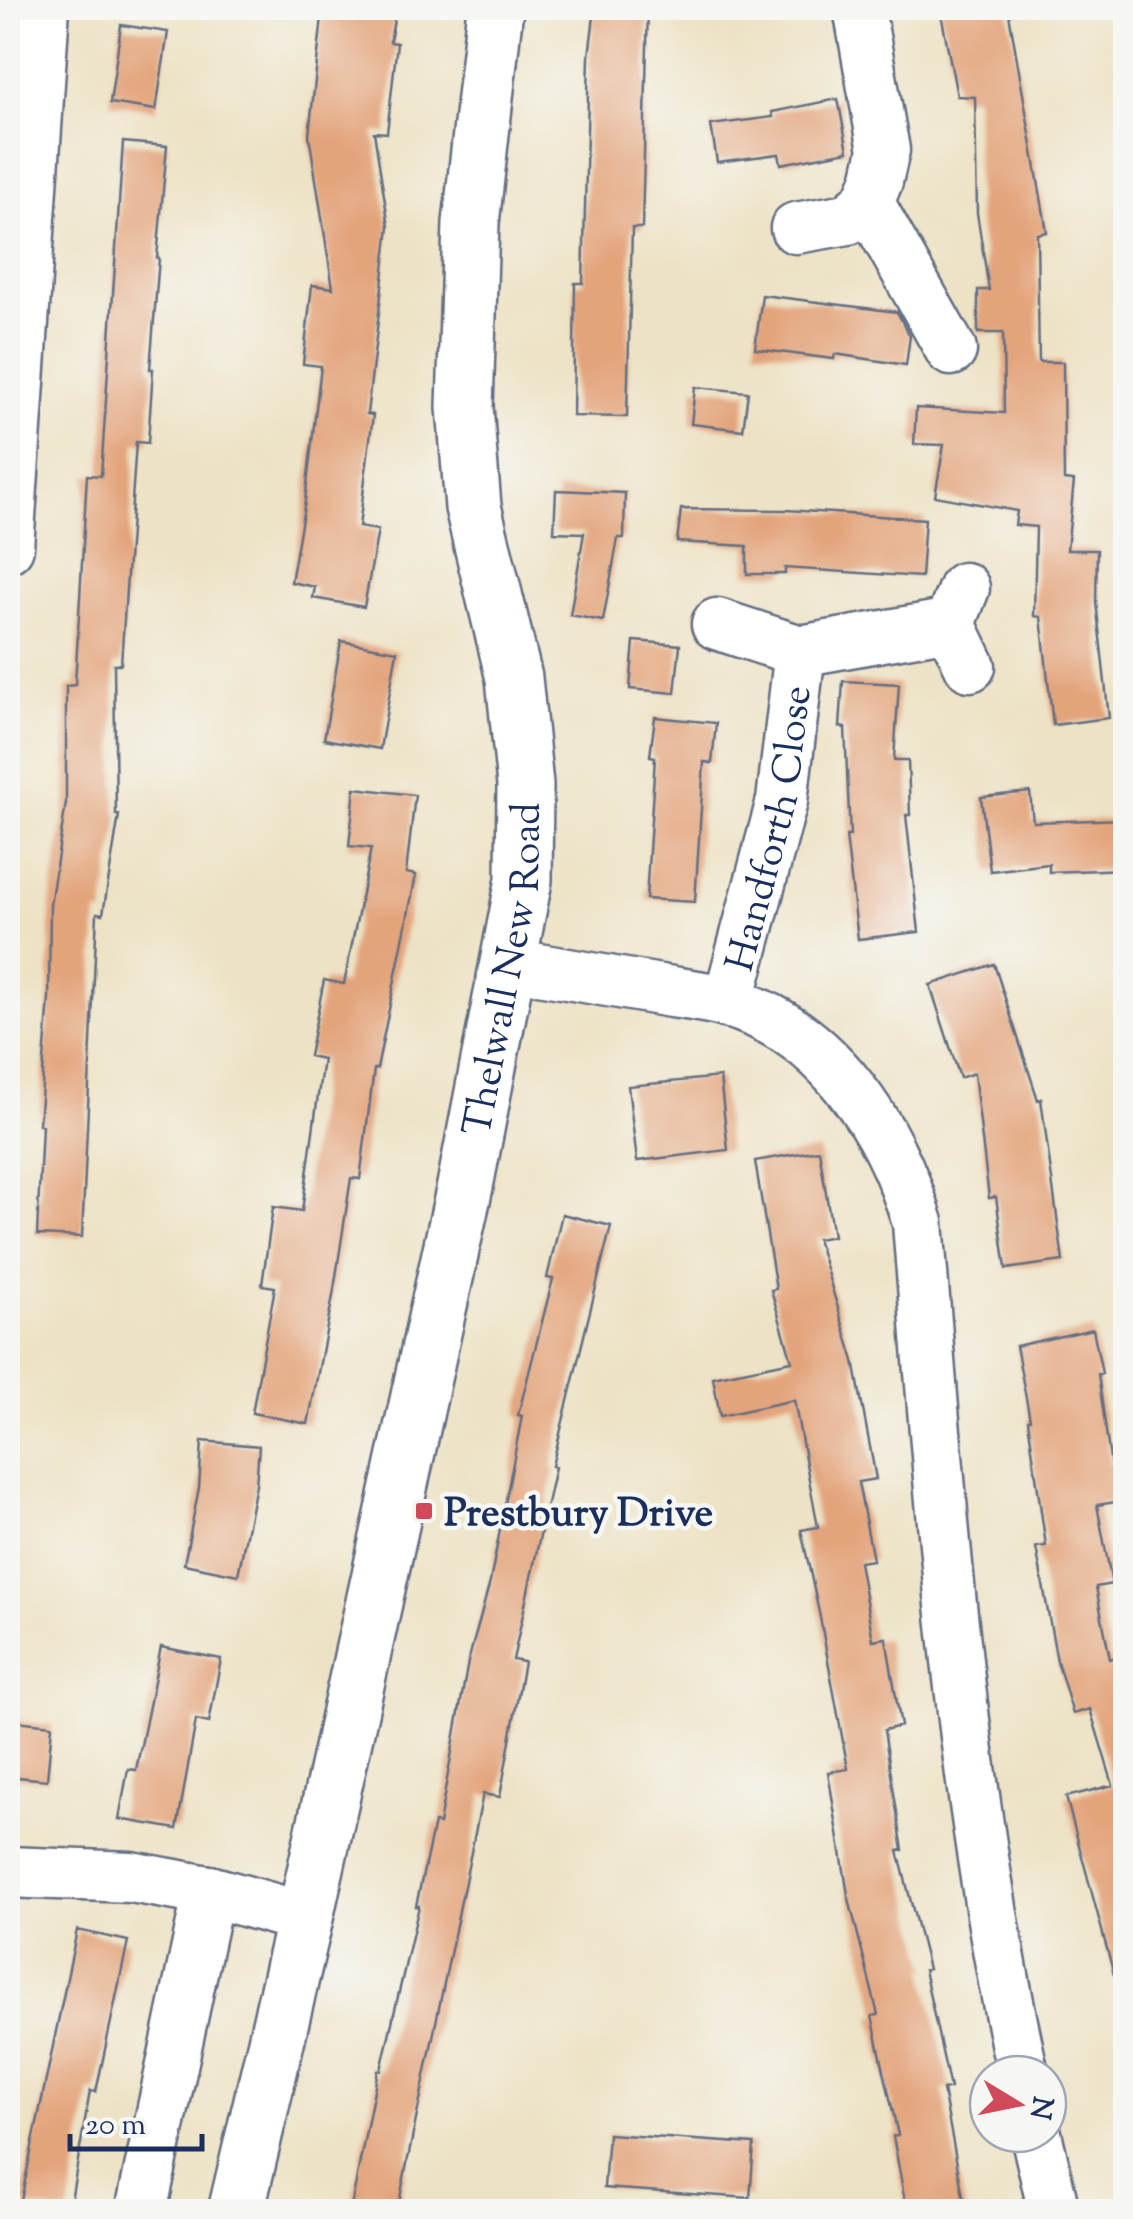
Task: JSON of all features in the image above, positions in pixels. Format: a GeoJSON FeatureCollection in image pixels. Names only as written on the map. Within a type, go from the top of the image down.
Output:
{"type":"FeatureCollection","features":[{"type":"Feature","properties":{"kind":"main road","name":"Thelwall New Road"},"geometry":{"type":"LineString","coordinates":[[236,2212],[305,1918],[465,1186],[524,880],[525,785],[514,678],[473,507],[465,407],[471,223],[495,8]]}},
{"type":"Feature","properties":{"kind":"street"},"geometry":{"type":"LineString","coordinates":[[8,547],[14,358],[44,8]]}},
{"type":"Feature","properties":{"kind":"street"},"geometry":{"type":"LineString","coordinates":[[796,228],[848,219],[868,202],[878,182],[884,150],[859,8]]}},
{"type":"Feature","properties":{"kind":"street"},"geometry":{"type":"LineString","coordinates":[[868,202],[952,350]]}},
{"type":"Feature","properties":{"kind":"street","name":"Handforth Close"},"geometry":{"type":"LineString","coordinates":[[717,624],[800,651],[961,626]]}},
{"type":"Feature","properties":{"kind":"street","name":"Handforth Close"},"geometry":{"type":"LineString","coordinates":[[728,1003],[782,801],[800,651]]}},
{"type":"Feature","properties":{"kind":"street"},"geometry":{"type":"LineString","coordinates":[[510,964],[728,1003],[764,1018],[807,1046],[843,1078],[889,1145],[905,1178],[918,1223],[943,1536],[965,1744],[1002,1980],[1019,2054]]}},
{"type":"Feature","properties":{"kind":"street"},"geometry":{"type":"LineString","coordinates":[[8,1872],[132,1876],[209,1891],[305,1918]]}},
{"type":"Feature","properties":{"kind":"street"},"geometry":{"type":"LineString","coordinates":[[140,2212],[209,1891]]}},
{"type":"Feature","properties":{"kind":"street"},"geometry":{"type":"LineString","coordinates":[[1041,2154],[1054,2212]]}},
{"type":"Feature","properties":{"kind":"water"},"geometry":{"type":"Polygon","coordinates":[[[1112,8],[1125,8],[1125,96],[1112,8]]]}},
{"type":"Feature","properties":{"kind":"building"},"geometry":{"type":"Polygon","coordinates":[[[323,8],[396,8],[390,42],[397,43],[387,133],[374,132],[389,227],[367,414],[373,415],[359,527],[378,530],[364,607],[313,598],[315,587],[291,582],[321,366],[303,364],[312,285],[333,288],[309,135],[323,8]]]}},
{"type":"Feature","properties":{"kind":"building"},"geometry":{"type":"Polygon","coordinates":[[[595,8],[648,8],[642,228],[632,228],[627,417],[573,416],[575,283],[583,283],[589,56],[595,8]]]}},
{"type":"Feature","properties":{"kind":"building"},"geometry":{"type":"Polygon","coordinates":[[[940,8],[1008,8],[1047,232],[1037,234],[1039,362],[1063,362],[1064,480],[1074,481],[1067,550],[1097,550],[1096,602],[1109,718],[1053,725],[1041,617],[1034,616],[1036,527],[1015,525],[1017,511],[935,496],[944,445],[914,444],[916,408],[1004,413],[1003,333],[978,333],[978,290],[989,290],[977,213],[975,97],[957,96],[940,8]]]}},
{"type":"Feature","properties":{"kind":"building"},"geometry":{"type":"Polygon","coordinates":[[[121,25],[168,32],[156,110],[110,103],[121,25]]]}},
{"type":"Feature","properties":{"kind":"building"},"geometry":{"type":"Polygon","coordinates":[[[838,99],[848,151],[781,164],[779,154],[717,162],[711,125],[773,117],[772,112],[838,99]]]}},
{"type":"Feature","properties":{"kind":"building"},"geometry":{"type":"Polygon","coordinates":[[[123,142],[167,146],[148,443],[136,442],[121,664],[114,664],[119,815],[103,914],[97,913],[82,1237],[37,1235],[50,905],[66,803],[66,686],[75,685],[87,475],[101,476],[123,142]]]}},
{"type":"Feature","properties":{"kind":"building"},"geometry":{"type":"Polygon","coordinates":[[[762,295],[897,312],[910,336],[906,365],[835,354],[834,359],[755,349],[762,295]]]}},
{"type":"Feature","properties":{"kind":"building"},"geometry":{"type":"Polygon","coordinates":[[[695,387],[748,392],[743,430],[691,424],[695,387]]]}},
{"type":"Feature","properties":{"kind":"building"},"geometry":{"type":"Polygon","coordinates":[[[556,490],[625,493],[624,538],[618,538],[603,621],[570,615],[584,533],[554,532],[556,490]]]}},
{"type":"Feature","properties":{"kind":"building"},"geometry":{"type":"Polygon","coordinates":[[[681,509],[786,510],[925,519],[921,577],[785,568],[785,574],[747,574],[747,546],[677,542],[681,509]]]}},
{"type":"Feature","properties":{"kind":"building"},"geometry":{"type":"Polygon","coordinates":[[[341,641],[397,651],[380,749],[324,739],[341,641]]]}},
{"type":"Feature","properties":{"kind":"building"},"geometry":{"type":"Polygon","coordinates":[[[634,641],[680,645],[675,693],[630,689],[634,641]]]}},
{"type":"Feature","properties":{"kind":"building"},"geometry":{"type":"Polygon","coordinates":[[[843,681],[899,684],[894,760],[908,760],[910,815],[906,815],[919,932],[858,939],[846,836],[850,836],[845,728],[840,727],[843,681]]]}},
{"type":"Feature","properties":{"kind":"building"},"geometry":{"type":"Polygon","coordinates":[[[655,717],[716,723],[712,763],[704,762],[695,902],[646,899],[655,757],[650,756],[655,717]]]}},
{"type":"Feature","properties":{"kind":"building"},"geometry":{"type":"Polygon","coordinates":[[[355,788],[415,795],[406,873],[416,875],[374,1069],[360,1179],[351,1178],[308,1424],[252,1413],[275,1287],[262,1285],[273,1207],[302,1211],[323,1059],[309,1056],[324,980],[344,984],[371,848],[349,846],[355,788]]]}},
{"type":"Feature","properties":{"kind":"building"},"geometry":{"type":"Polygon","coordinates":[[[1030,792],[1033,822],[1126,819],[1126,869],[1049,872],[1049,864],[990,871],[981,797],[1030,792]]]}},
{"type":"Feature","properties":{"kind":"building"},"geometry":{"type":"Polygon","coordinates":[[[994,964],[1038,1100],[1041,1099],[1063,1261],[1006,1269],[996,1197],[989,1198],[974,1073],[960,1078],[930,985],[994,964]]]}},
{"type":"Feature","properties":{"kind":"building"},"geometry":{"type":"Polygon","coordinates":[[[720,1077],[728,1150],[637,1161],[628,1086],[720,1077]]]}},
{"type":"Feature","properties":{"kind":"building"},"geometry":{"type":"Polygon","coordinates":[[[819,1150],[833,1236],[817,1239],[854,1361],[876,1479],[858,1482],[873,1560],[859,1562],[873,1640],[886,1638],[901,1726],[884,1730],[903,1850],[898,1851],[928,1969],[924,1970],[950,2088],[943,2090],[966,2212],[907,2212],[893,2136],[898,2135],[872,2016],[878,2015],[848,1895],[828,1772],[848,1769],[801,1530],[818,1527],[794,1400],[720,1416],[713,1377],[792,1361],[771,1290],[776,1289],[755,1161],[819,1150]]]}},
{"type":"Feature","properties":{"kind":"building"},"geometry":{"type":"Polygon","coordinates":[[[562,1214],[611,1226],[552,1466],[555,1467],[513,1660],[524,1662],[500,1797],[483,1794],[397,2212],[350,2212],[434,1823],[439,1824],[468,1662],[490,1582],[522,1416],[518,1415],[553,1279],[547,1278],[562,1214]]]}},
{"type":"Feature","properties":{"kind":"building"},"geometry":{"type":"Polygon","coordinates":[[[1093,1329],[1102,1373],[1098,1374],[1116,1502],[1097,1505],[1112,1584],[1096,1587],[1110,1659],[1126,1654],[1126,1974],[1114,1975],[1066,1797],[1113,1785],[1090,1709],[1073,1714],[1057,1661],[1036,1547],[1046,1546],[1030,1419],[1016,1346],[1093,1329]]]}},
{"type":"Feature","properties":{"kind":"building"},"geometry":{"type":"Polygon","coordinates":[[[202,1441],[259,1446],[256,1485],[238,1575],[184,1564],[199,1488],[202,1441]]]}},
{"type":"Feature","properties":{"kind":"building"},"geometry":{"type":"Polygon","coordinates":[[[161,1647],[221,1659],[209,1723],[196,1720],[177,1829],[119,1819],[128,1769],[136,1770],[161,1647]]]}},
{"type":"Feature","properties":{"kind":"building"},"geometry":{"type":"Polygon","coordinates":[[[8,1720],[52,1725],[47,1780],[8,1776],[8,1720]]]}},
{"type":"Feature","properties":{"kind":"building"},"geometry":{"type":"Polygon","coordinates":[[[77,1930],[128,1941],[96,2092],[90,2091],[69,2212],[55,2212],[20,2205],[77,1930]]]}},
{"type":"Feature","properties":{"kind":"building"},"geometry":{"type":"Polygon","coordinates":[[[608,2134],[754,2144],[750,2198],[604,2188],[608,2134]]]}},
{"type":"Feature","properties":{"kind":"place","name":"Prestbury Drive"},"geometry":{"type":"Point","coordinates":[424,1511]}}]}
